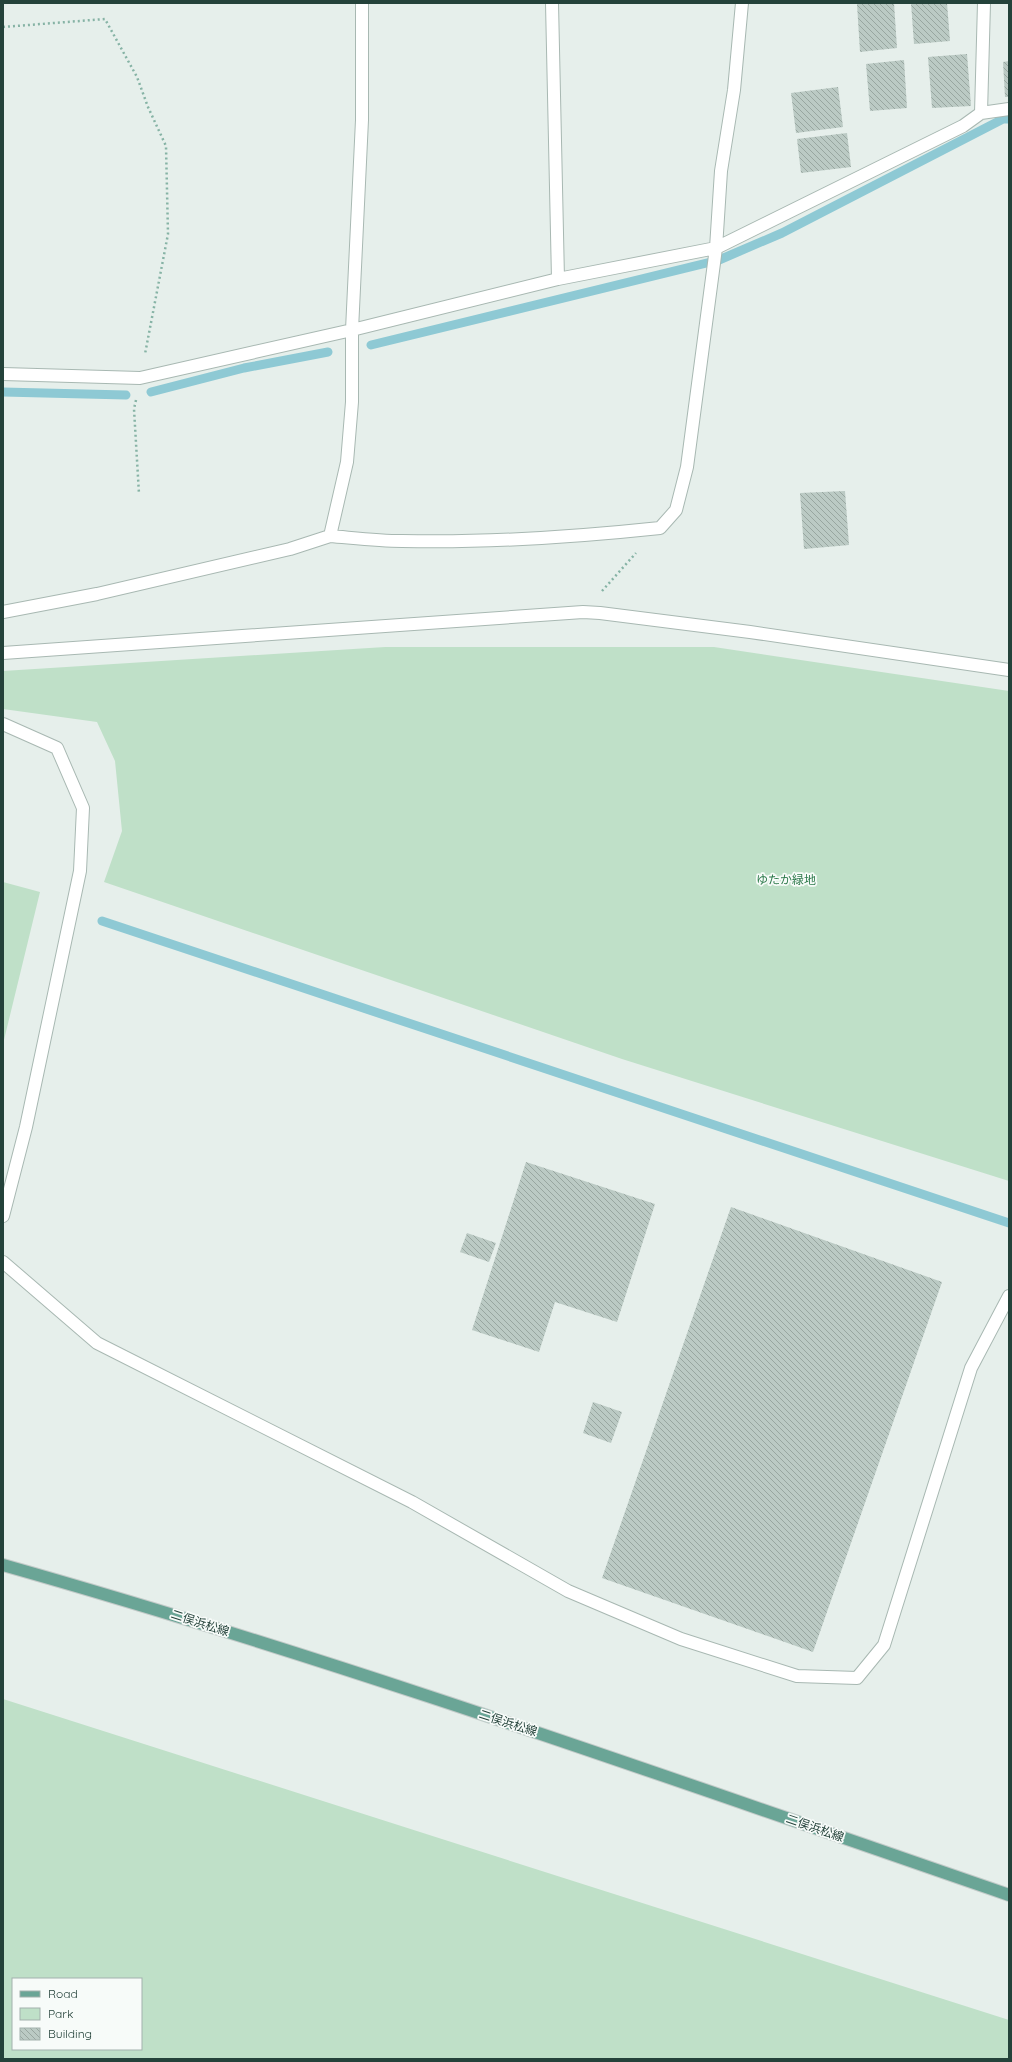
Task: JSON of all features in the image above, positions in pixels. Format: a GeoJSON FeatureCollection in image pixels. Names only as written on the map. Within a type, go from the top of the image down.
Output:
{"type":"FeatureCollection","features":[{"type":"Feature","properties":{"kind":"main road","name":"二俣浜松線"},"geometry":{"type":"LineString","coordinates":[[3,1565],[145,1605],[564,1741],[1009,1895]]}},
{"type":"Feature","properties":{"kind":"street"},"geometry":{"type":"LineString","coordinates":[[330,536],[347,462],[352,402],[352,330],[356,287],[362,120],[362,3]]}},
{"type":"Feature","properties":{"kind":"street"},"geometry":{"type":"LineString","coordinates":[[552,3],[558,279]]}},
{"type":"Feature","properties":{"kind":"street"},"geometry":{"type":"LineString","coordinates":[[3,612],[96,594],[290,549],[330,536],[402,541],[495,540],[660,528],[676,510],[687,467],[715,251],[721,171],[734,90],[742,3]]}},
{"type":"Feature","properties":{"kind":"street"},"geometry":{"type":"LineString","coordinates":[[981,113],[984,3]]}},
{"type":"Feature","properties":{"kind":"street"},"geometry":{"type":"LineString","coordinates":[[3,374],[140,378],[352,330],[558,279],[715,251],[963,126],[981,113],[1009,109]]}},
{"type":"Feature","properties":{"kind":"street"},"geometry":{"type":"LineString","coordinates":[[3,653],[583,612],[750,632],[1009,670]]}},
{"type":"Feature","properties":{"kind":"street"},"geometry":{"type":"LineString","coordinates":[[3,724],[57,748],[83,808],[80,872],[26,1127],[3,1216]]}},
{"type":"Feature","properties":{"kind":"street"},"geometry":{"type":"LineString","coordinates":[[3,1262],[97,1343],[412,1502],[568,1591],[681,1639],[797,1676],[857,1678],[884,1645],[971,1368],[1009,1296]]}},
{"type":"Feature","properties":{"kind":"path"},"geometry":{"type":"LineString","coordinates":[[3,27],[106,19],[137,77],[166,146],[168,234],[134,409],[139,494]]}},
{"type":"Feature","properties":{"kind":"path"},"geometry":{"type":"LineString","coordinates":[[583,612],[660,528]]}},
{"type":"Feature","properties":{"kind":"green space","name":"ゆたか緑地"},"geometry":{"type":"Polygon","coordinates":[[[385,647],[714,647],[1009,691],[1009,1181],[622,1059],[104,882],[122,831],[115,761],[97,722],[3,709],[3,671],[385,647]]]}},
{"type":"Feature","properties":{"kind":"green space"},"geometry":{"type":"Polygon","coordinates":[[[3,882],[40,892],[3,1044],[3,882]]]}},
{"type":"Feature","properties":{"kind":"green space"},"geometry":{"type":"Polygon","coordinates":[[[3,1699],[1009,2020],[1009,2059],[3,2059],[3,1699]]]}},
{"type":"Feature","properties":{"kind":"building"},"geometry":{"type":"Polygon","coordinates":[[[894,3],[897,48],[860,52],[857,4],[894,3]]]}},
{"type":"Feature","properties":{"kind":"building"},"geometry":{"type":"Polygon","coordinates":[[[911,3],[947,3],[950,41],[914,44],[911,3]]]}},
{"type":"Feature","properties":{"kind":"building"},"geometry":{"type":"Polygon","coordinates":[[[967,54],[971,106],[932,108],[928,57],[967,54]]]}},
{"type":"Feature","properties":{"kind":"building"},"geometry":{"type":"Polygon","coordinates":[[[904,60],[907,108],[870,111],[866,64],[904,60]]]}},
{"type":"Feature","properties":{"kind":"building"},"geometry":{"type":"Polygon","coordinates":[[[1009,61],[1009,97],[1005,97],[1003,62],[1009,61]]]}},
{"type":"Feature","properties":{"kind":"building"},"geometry":{"type":"Polygon","coordinates":[[[838,87],[843,127],[796,133],[791,93],[838,87]]]}},
{"type":"Feature","properties":{"kind":"building"},"geometry":{"type":"Polygon","coordinates":[[[847,133],[851,167],[801,173],[797,139],[847,133]]]}},
{"type":"Feature","properties":{"kind":"building"},"geometry":{"type":"Polygon","coordinates":[[[845,491],[849,545],[804,549],[800,493],[845,491]]]}},
{"type":"Feature","properties":{"kind":"building"},"geometry":{"type":"Polygon","coordinates":[[[526,1162],[655,1204],[617,1322],[555,1302],[539,1352],[472,1330],[526,1162]]]}},
{"type":"Feature","properties":{"kind":"building"},"geometry":{"type":"Polygon","coordinates":[[[731,1207],[942,1282],[813,1652],[602,1578],[731,1207]]]}},
{"type":"Feature","properties":{"kind":"building"},"geometry":{"type":"Polygon","coordinates":[[[467,1233],[496,1243],[489,1262],[460,1252],[467,1233]]]}},
{"type":"Feature","properties":{"kind":"building"},"geometry":{"type":"Polygon","coordinates":[[[593,1402],[622,1412],[611,1443],[583,1433],[593,1402]]]}},
{"type":"Feature","properties":{"kind":"waterway"},"geometry":{"type":"LineString","coordinates":[[371,345],[719,260],[782,233],[1003,119],[1009,119]]}},
{"type":"Feature","properties":{"kind":"waterway"},"geometry":{"type":"LineString","coordinates":[[151,392],[244,368],[328,352]]}},
{"type":"Feature","properties":{"kind":"waterway"},"geometry":{"type":"LineString","coordinates":[[3,392],[126,395]]}},
{"type":"Feature","properties":{"kind":"waterway"},"geometry":{"type":"LineString","coordinates":[[102,921],[1009,1223]]}}]}
